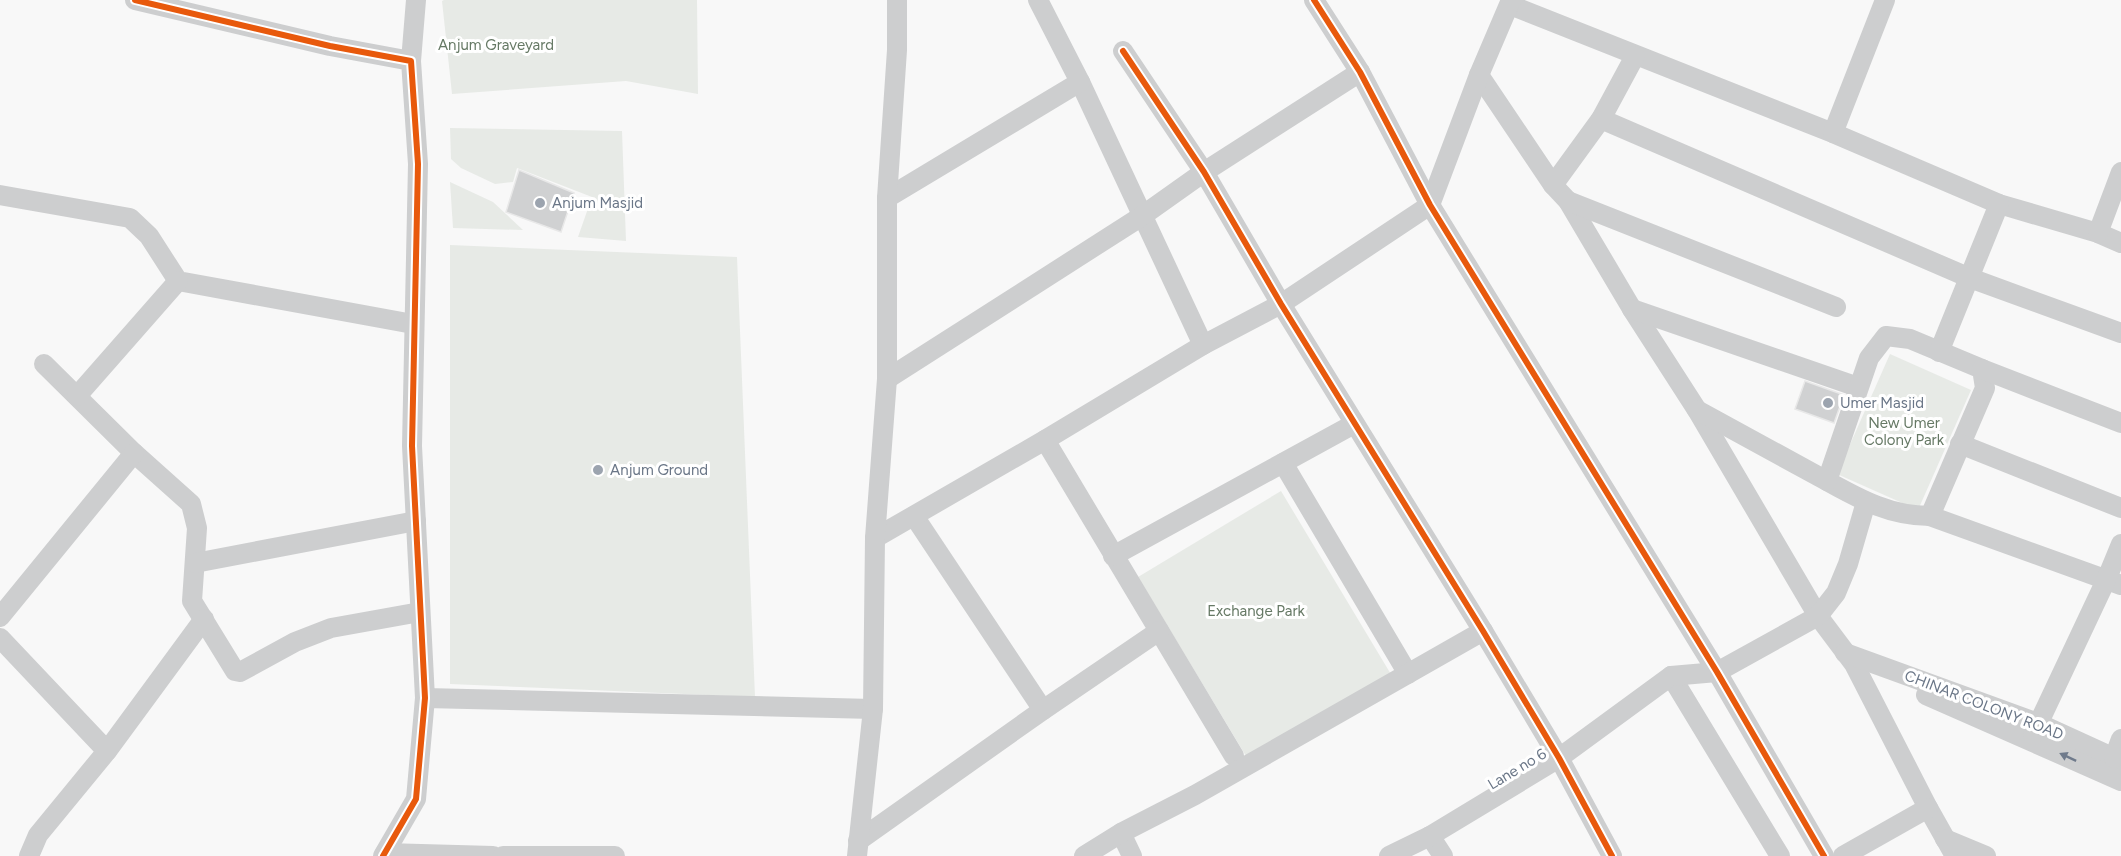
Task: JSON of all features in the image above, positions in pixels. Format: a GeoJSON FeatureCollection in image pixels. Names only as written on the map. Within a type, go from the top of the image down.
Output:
{"type":"FeatureCollection","features":[{"type":"Feature","properties":{"kind":"street"},"geometry":{"type":"LineString","coordinates":[[416,0],[411,61],[418,164],[412,446],[425,699],[416,799],[384,854],[493,856]]}},
{"type":"Feature","properties":{"kind":"street"},"geometry":{"type":"LineString","coordinates":[[858,849],[873,709],[875,538],[887,379],[887,198],[897,50],[897,0]]}},
{"type":"Feature","properties":{"kind":"street"},"geometry":{"type":"LineString","coordinates":[[1038,0],[1080,82],[1203,345]]}},
{"type":"Feature","properties":{"kind":"street"},"geometry":{"type":"LineString","coordinates":[[1314,0],[1360,72],[1430,205],[1717,672],[1824,856]]}},
{"type":"Feature","properties":{"kind":"street"},"geometry":{"type":"LineString","coordinates":[[1833,133],[1885,0]]}},
{"type":"Feature","properties":{"kind":"street"},"geometry":{"type":"LineString","coordinates":[[141,1],[330,46],[411,61]]}},
{"type":"Feature","properties":{"kind":"street"},"geometry":{"type":"LineString","coordinates":[[875,538],[1203,345],[1281,304],[1430,205],[1479,75],[1511,2],[1635,56],[1833,133],[1999,204],[2098,233],[2121,243]]}},
{"type":"Feature","properties":{"kind":"street"},"geometry":{"type":"LineString","coordinates":[[1123,51],[1204,172],[1281,304],[1559,758],[1612,856]]}},
{"type":"Feature","properties":{"kind":"street"},"geometry":{"type":"LineString","coordinates":[[1553,185],[1601,119],[1635,56]]}},
{"type":"Feature","properties":{"kind":"street"},"geometry":{"type":"LineString","coordinates":[[887,379],[1142,216],[1204,172],[1360,72]]}},
{"type":"Feature","properties":{"kind":"street"},"geometry":{"type":"LineString","coordinates":[[1479,75],[1553,185],[1568,201],[1632,309],[1697,410],[1818,616],[1850,658],[1950,848],[1986,856]]}},
{"type":"Feature","properties":{"kind":"street"},"geometry":{"type":"LineString","coordinates":[[887,198],[1080,82]]}},
{"type":"Feature","properties":{"kind":"street"},"geometry":{"type":"LineString","coordinates":[[1601,119],[1970,278],[2121,333]]}},
{"type":"Feature","properties":{"kind":"street"},"geometry":{"type":"LineString","coordinates":[[2098,233],[2121,172]]}},
{"type":"Feature","properties":{"kind":"street"},"geometry":{"type":"LineString","coordinates":[[0,195],[130,218],[149,236],[178,281],[413,324]]}},
{"type":"Feature","properties":{"kind":"street"},"geometry":{"type":"LineString","coordinates":[[1568,201],[1836,307]]}},
{"type":"Feature","properties":{"kind":"street"},"geometry":{"type":"LineString","coordinates":[[1939,351],[1999,204]]}},
{"type":"Feature","properties":{"kind":"street"},"geometry":{"type":"LineString","coordinates":[[77,396],[178,281]]}},
{"type":"Feature","properties":{"kind":"street"},"geometry":{"type":"LineString","coordinates":[[1632,309],[1858,387]]}},
{"type":"Feature","properties":{"kind":"street"},"geometry":{"type":"LineString","coordinates":[[1827,481],[1869,358],[1886,336],[1910,339],[2121,423]]}},
{"type":"Feature","properties":{"kind":"street"},"geometry":{"type":"LineString","coordinates":[[44,364],[134,453],[191,504],[197,528],[192,601],[237,673],[295,642],[331,628],[420,612]]}},
{"type":"Feature","properties":{"kind":"street"},"geometry":{"type":"LineString","coordinates":[[1930,516],[1985,388],[1982,369]]}},
{"type":"Feature","properties":{"kind":"street"},"geometry":{"type":"LineString","coordinates":[[1697,410],[1866,502],[1908,516],[1930,516],[2114,582]]}},
{"type":"Feature","properties":{"kind":"street"},"geometry":{"type":"LineString","coordinates":[[1113,556],[1354,424]]}},
{"type":"Feature","properties":{"kind":"street"},"geometry":{"type":"LineString","coordinates":[[1045,440],[1234,756]]}},
{"type":"Feature","properties":{"kind":"street"},"geometry":{"type":"LineString","coordinates":[[1960,444],[2121,508]]}},
{"type":"Feature","properties":{"kind":"street"},"geometry":{"type":"LineString","coordinates":[[0,617],[134,453]]}},
{"type":"Feature","properties":{"kind":"street"},"geometry":{"type":"LineString","coordinates":[[1283,463],[1408,674]]}},
{"type":"Feature","properties":{"kind":"street"},"geometry":{"type":"LineString","coordinates":[[1780,856],[1671,676],[1717,672],[1818,616],[1836,593],[1848,564],[1866,502]]}},
{"type":"Feature","properties":{"kind":"street"},"geometry":{"type":"LineString","coordinates":[[914,516],[1044,710]]}},
{"type":"Feature","properties":{"kind":"street"},"geometry":{"type":"LineString","coordinates":[[195,563],[416,521]]}},
{"type":"Feature","properties":{"kind":"street"},"geometry":{"type":"LineString","coordinates":[[2034,732],[2114,582],[2121,544]]}},
{"type":"Feature","properties":{"kind":"street"},"geometry":{"type":"LineString","coordinates":[[29,856],[38,835],[107,751],[204,619]]}},
{"type":"Feature","properties":{"kind":"street"},"geometry":{"type":"LineString","coordinates":[[858,849],[1044,710],[1159,631]]}},
{"type":"Feature","properties":{"kind":"street"},"geometry":{"type":"LineString","coordinates":[[1084,856],[1121,833],[1195,795],[1483,632]]}},
{"type":"Feature","properties":{"kind":"street"},"geometry":{"type":"LineString","coordinates":[[0,638],[107,751]]}},
{"type":"Feature","properties":{"kind":"street","name":"CHINAR COLONY ROAD"},"geometry":{"type":"LineString","coordinates":[[1850,658],[2034,732],[2117,759]]}},
{"type":"Feature","properties":{"kind":"street","name":"Lane no 6"},"geometry":{"type":"LineString","coordinates":[[1389,856],[1430,836],[1559,758],[1671,676]]}},
{"type":"Feature","properties":{"kind":"street"},"geometry":{"type":"LineString","coordinates":[[425,699],[873,709]]}},
{"type":"Feature","properties":{"kind":"street","name":"CHINAR COLONY ROAD"},"geometry":{"type":"LineString","coordinates":[[2034,732],[2121,781]]}},
{"type":"Feature","properties":{"kind":"street"},"geometry":{"type":"LineString","coordinates":[[2117,759],[2121,739]]}},
{"type":"Feature","properties":{"kind":"street"},"geometry":{"type":"LineString","coordinates":[[1843,856],[1928,808]]}},
{"type":"Feature","properties":{"kind":"street"},"geometry":{"type":"LineString","coordinates":[[1121,833],[1132,856]]}},
{"type":"Feature","properties":{"kind":"street"},"geometry":{"type":"LineString","coordinates":[[1430,836],[1443,856]]}},
{"type":"Feature","properties":{"kind":"street"},"geometry":{"type":"LineString","coordinates":[[503,856],[615,856]]}},
{"type":"Feature","properties":{"kind":"green space","name":"Anjum Graveyard"},"geometry":{"type":"Polygon","coordinates":[[[697,0],[698,94],[626,81],[452,94],[442,1],[697,0]]]}},
{"type":"Feature","properties":{"kind":"green space"},"geometry":{"type":"Polygon","coordinates":[[[450,128],[622,131],[626,241],[578,237],[592,197],[517,168],[513,182],[495,184],[461,168],[451,159],[450,128]]]}},
{"type":"Feature","properties":{"kind":"green space"},"geometry":{"type":"Polygon","coordinates":[[[450,182],[493,202],[523,230],[453,228],[450,182]]]}},
{"type":"Feature","properties":{"kind":"green space","name":"Anjum Ground"},"geometry":{"type":"Polygon","coordinates":[[[450,245],[737,257],[755,697],[450,684],[450,245]]]}},
{"type":"Feature","properties":{"kind":"green space","name":"New Umer Colony Park"},"geometry":{"type":"Polygon","coordinates":[[[1890,354],[1971,390],[1918,510],[1837,474],[1890,354]]]}},
{"type":"Feature","properties":{"kind":"green space","name":"Exchange Park"},"geometry":{"type":"Polygon","coordinates":[[[1281,491],[1392,676],[1249,761],[1138,577],[1281,491]]]}},
{"type":"Feature","properties":{"kind":"building","name":"Anjum Masjid"},"geometry":{"type":"Polygon","coordinates":[[[519,170],[574,193],[561,232],[506,212],[519,170]]]}},
{"type":"Feature","properties":{"kind":"building"},"geometry":{"type":"Polygon","coordinates":[[[1805,381],[1844,395],[1834,423],[1795,409],[1805,381]]]}},
{"type":"Feature","properties":{"kind":"cycle path"},"geometry":{"type":"LineString","coordinates":[[135,0],[330,46],[411,61],[418,164],[412,446],[425,698],[416,799],[383,856]]}},
{"type":"Feature","properties":{"kind":"cycle path"},"geometry":{"type":"LineString","coordinates":[[1314,0],[1360,72],[1430,205],[1717,672],[1824,856]]}},
{"type":"Feature","properties":{"kind":"cycle path"},"geometry":{"type":"LineString","coordinates":[[1123,51],[1204,172],[1281,304],[1483,631],[1559,758],[1612,856]]}},
{"type":"Feature","properties":{"kind":"place","name":"Anjum Masjid"},"geometry":{"type":"Point","coordinates":[540,203]}},
{"type":"Feature","properties":{"kind":"place","name":"Umer Masjid"},"geometry":{"type":"Point","coordinates":[1828,403]}},
{"type":"Feature","properties":{"kind":"place","name":"Anjum Ground"},"geometry":{"type":"Point","coordinates":[598,470]}}]}
